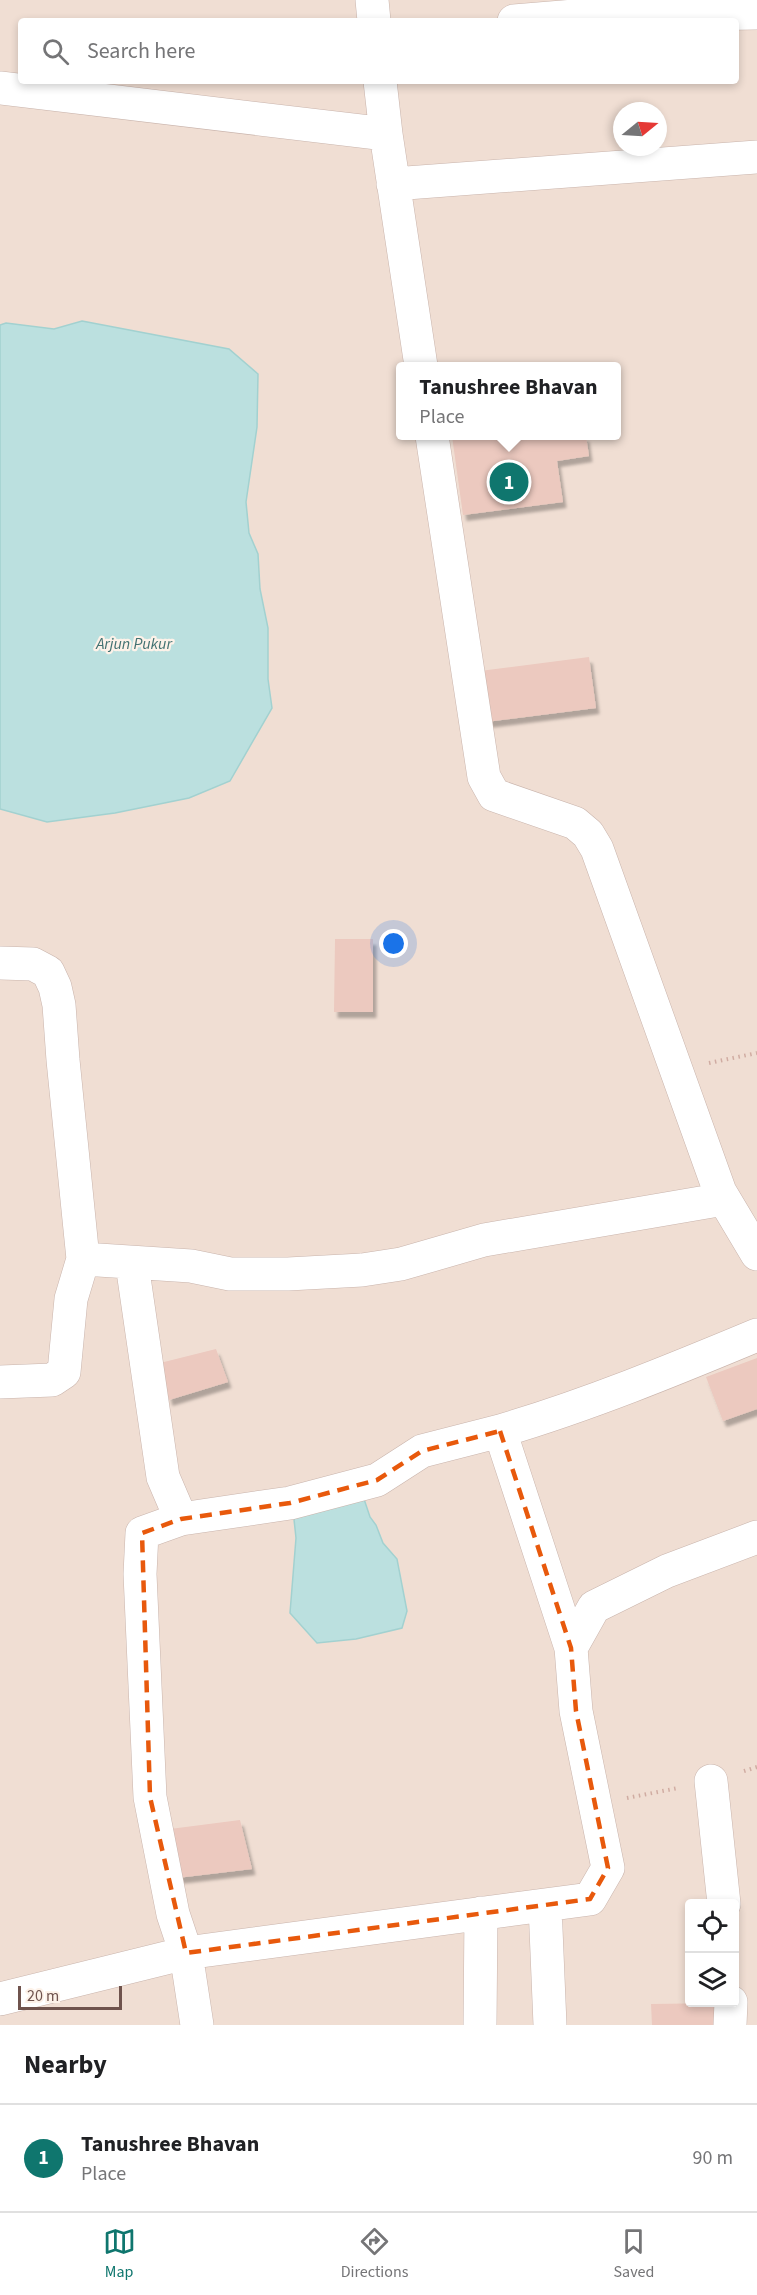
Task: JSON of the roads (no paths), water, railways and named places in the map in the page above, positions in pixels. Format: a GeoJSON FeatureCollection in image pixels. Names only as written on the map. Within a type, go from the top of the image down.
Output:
{"type":"FeatureCollection","features":[{"type":"Feature","properties":{"kind":"street"},"geometry":{"type":"LineString","coordinates":[[372,0],[374,18]]}},
{"type":"Feature","properties":{"kind":"street"},"geometry":{"type":"LineString","coordinates":[[550,18],[757,13]]}},
{"type":"Feature","properties":{"kind":"street"},"geometry":{"type":"LineString","coordinates":[[380,84],[420,362]]}},
{"type":"Feature","properties":{"kind":"street"},"geometry":{"type":"LineString","coordinates":[[0,88],[386,134]]}},
{"type":"Feature","properties":{"kind":"street"},"geometry":{"type":"LineString","coordinates":[[393,184],[757,157]]}},
{"type":"Feature","properties":{"kind":"street"},"geometry":{"type":"LineString","coordinates":[[433,440],[484,777],[494,795],[575,823],[588,834],[597,849],[724,1199],[757,1254]]}},
{"type":"Feature","properties":{"kind":"street"},"geometry":{"type":"LineString","coordinates":[[0,963],[33,964],[48,972],[55,987],[59,1005],[83,1259],[71,1299],[64,1372],[52,1380],[0,1382]]}},
{"type":"Feature","properties":{"kind":"street"},"geometry":{"type":"LineString","coordinates":[[83,1259],[132,1264],[191,1266],[230,1274],[362,1270],[400,1264],[484,1240],[724,1199]]}},
{"type":"Feature","properties":{"kind":"street"},"geometry":{"type":"LineString","coordinates":[[132,1264],[163,1477],[181,1520]]}},
{"type":"Feature","properties":{"kind":"street"},"geometry":{"type":"LineString","coordinates":[[197,2025],[186,1953],[173,1914],[150,1797],[140,1574],[142,1533],[181,1520],[290,1503],[377,1480],[422,1451],[555,1414],[648,1380],[757,1335]]}},
{"type":"Feature","properties":{"kind":"street"},"geometry":{"type":"LineString","coordinates":[[0,1999],[186,1953],[590,1899],[608,1868],[576,1711],[570,1648],[500,1431]]}},
{"type":"Feature","properties":{"kind":"street"},"geometry":{"type":"LineString","coordinates":[[570,1648],[594,1607],[666,1571],[757,1537]]}},
{"type":"Feature","properties":{"kind":"street"},"geometry":{"type":"LineString","coordinates":[[711,1781],[723,1899]]}},
{"type":"Feature","properties":{"kind":"street"},"geometry":{"type":"LineString","coordinates":[[545,1905],[550,2025]]}},
{"type":"Feature","properties":{"kind":"street"},"geometry":{"type":"LineString","coordinates":[[480,2025],[481,1913]]}},
{"type":"Feature","properties":{"kind":"street"},"geometry":{"type":"LineString","coordinates":[[730,2025],[731,2007]]}},
{"type":"Feature","properties":{"kind":"water","name":"Arjun Pukur"},"geometry":{"type":"Polygon","coordinates":[[[82,321],[229,349],[258,374],[257,427],[246,502],[249,533],[258,554],[260,589],[268,628],[268,679],[272,708],[230,781],[189,798],[115,813],[47,822],[0,809],[0,325],[6,323],[54,329],[82,321]]]}},
{"type":"Feature","properties":{"kind":"water"},"geometry":{"type":"Polygon","coordinates":[[[362,1493],[370,1517],[383,1543],[397,1559],[407,1611],[402,1628],[356,1639],[317,1643],[290,1613],[296,1538],[293,1510],[362,1493]]]}},
{"type":"Feature","properties":{"kind":"place","name":"Tanushree Bhavan"},"geometry":{"type":"Point","coordinates":[509,482]}}]}
